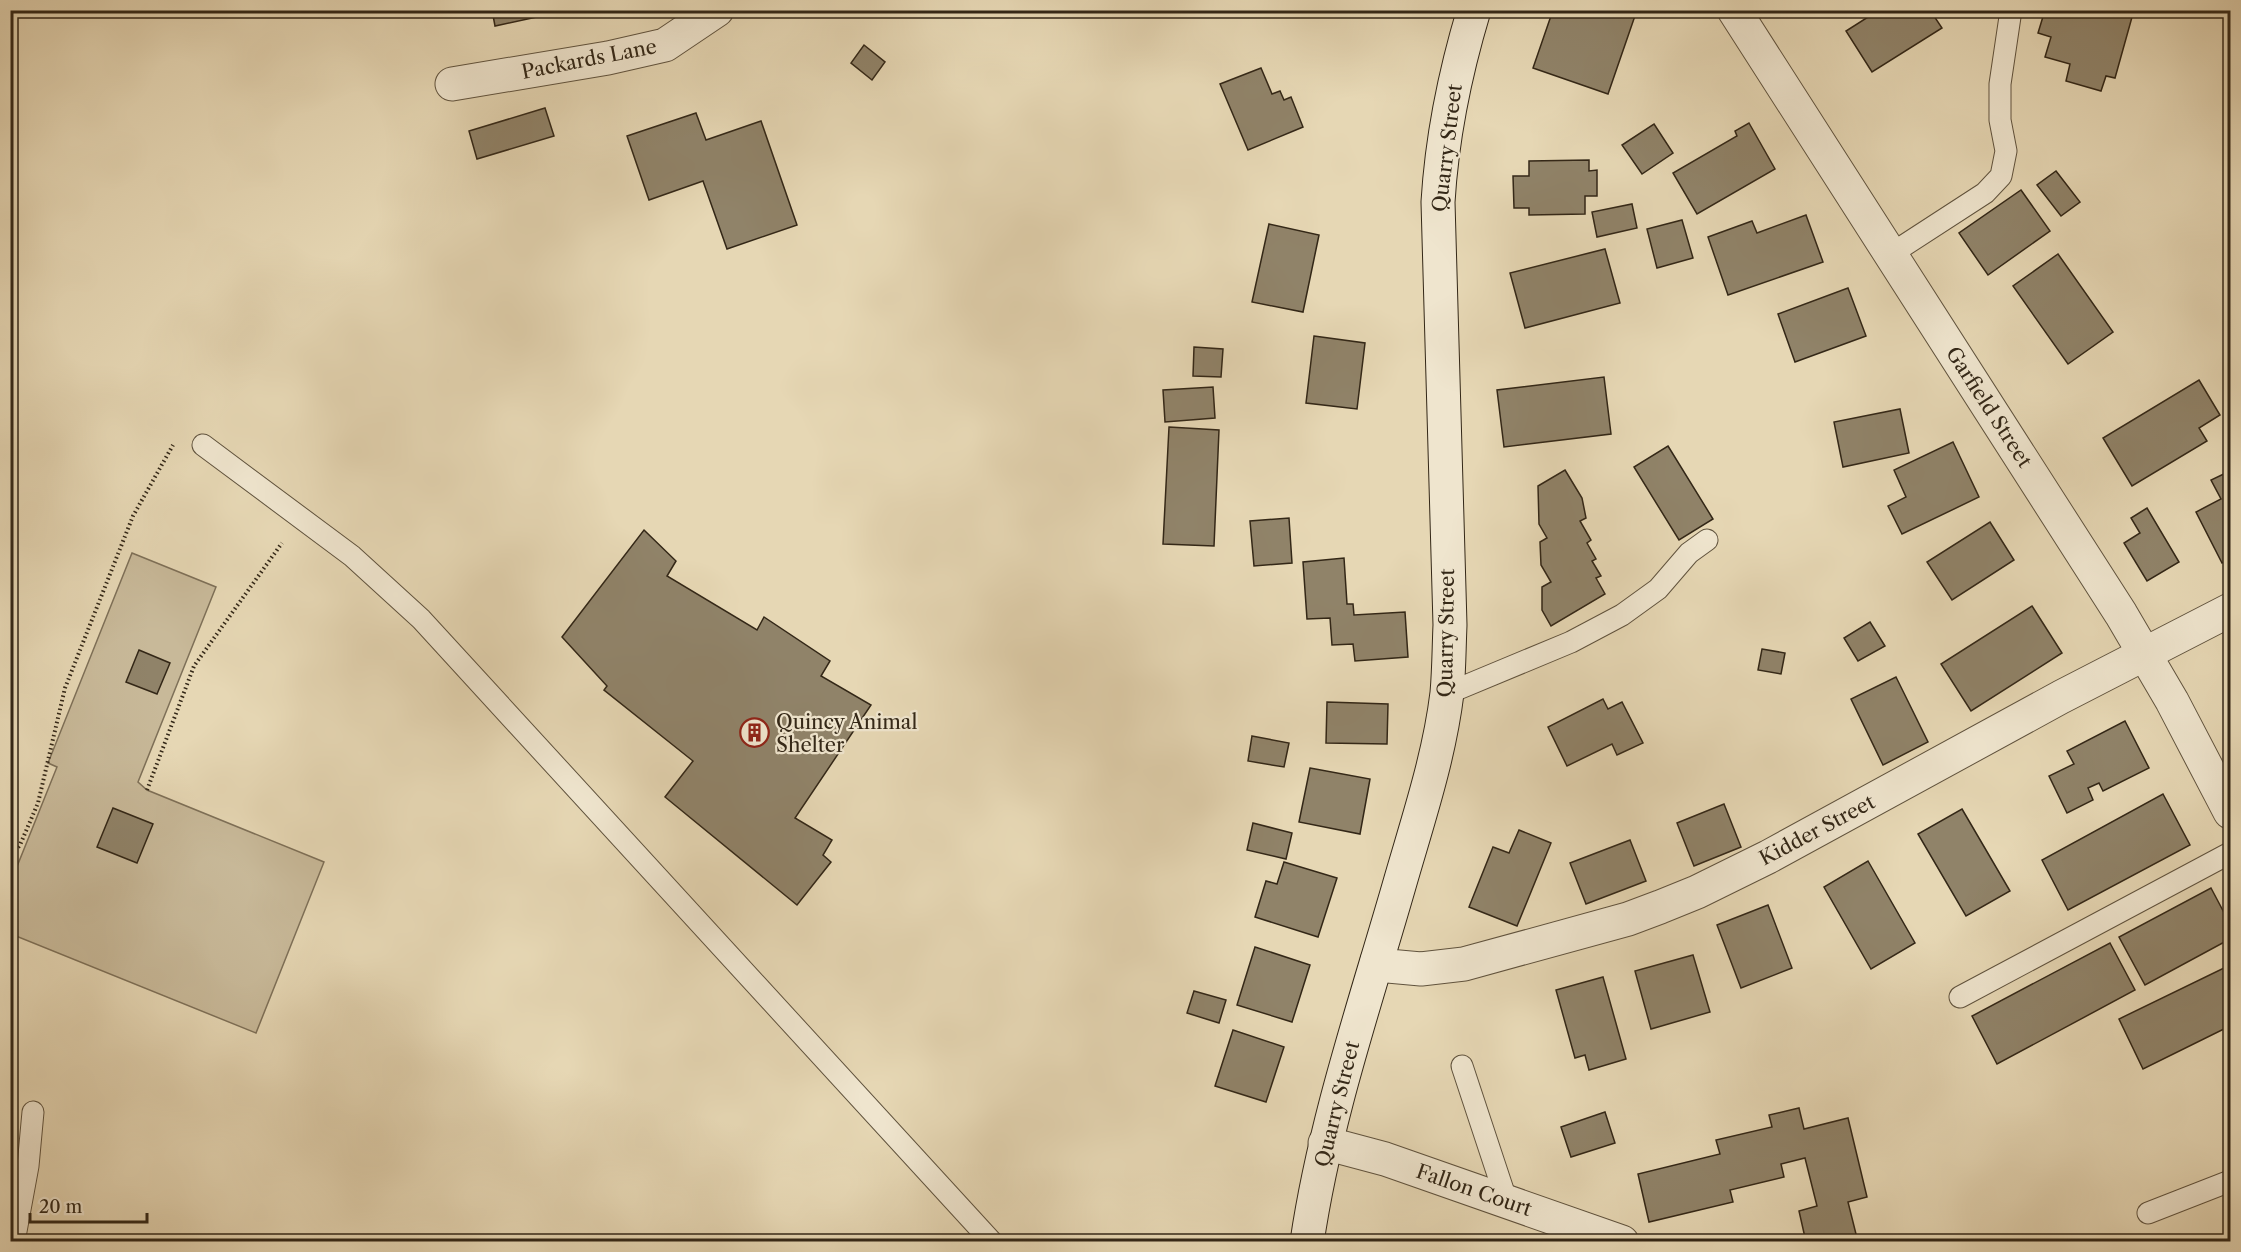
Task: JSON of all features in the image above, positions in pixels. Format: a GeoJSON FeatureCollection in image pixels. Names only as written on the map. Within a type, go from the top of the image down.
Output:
{"type":"FeatureCollection","features":[{"type":"Feature","properties":{"kind":"street","name":"Packards Lane"},"geometry":{"type":"LineString","coordinates":[[452,84],[608,58],[664,45],[717,10]]}},
{"type":"Feature","properties":{"kind":"street","name":"Quarry Street"},"geometry":{"type":"LineString","coordinates":[[1307,1242],[1325,1143],[1441,732],[1446,694],[1449,615],[1438,202],[1450,100],[1474,10]]}},
{"type":"Feature","properties":{"kind":"street","name":"Garfield Street"},"geometry":{"type":"LineString","coordinates":[[1734,10],[2145,654],[2230,812]]}},
{"type":"Feature","properties":{"kind":"street","name":"Kidder Street"},"geometry":{"type":"LineString","coordinates":[[1377,961],[1388,966],[1421,969],[1464,964],[1628,919],[1697,892],[1768,857],[2230,610]]}},
{"type":"Feature","properties":{"kind":"street","name":"Fallon Court"},"geometry":{"type":"LineString","coordinates":[[1325,1143],[1385,1159],[1622,1242]]}},
{"type":"Feature","properties":{"kind":"lane"},"geometry":{"type":"LineString","coordinates":[[1891,254],[1985,193],[2001,176],[2006,151],[2000,120],[2000,84],[2012,10]]}},
{"type":"Feature","properties":{"kind":"lane"},"geometry":{"type":"LineString","coordinates":[[203,445],[352,556],[421,619],[992,1242]]}},
{"type":"Feature","properties":{"kind":"lane"},"geometry":{"type":"LineString","coordinates":[[1446,694],[1571,642],[1622,615],[1658,589],[1689,553],[1707,540]]}},
{"type":"Feature","properties":{"kind":"lane"},"geometry":{"type":"LineString","coordinates":[[1960,996],[2230,853]]}},
{"type":"Feature","properties":{"kind":"lane"},"geometry":{"type":"LineString","coordinates":[[1462,1066],[1507,1202]]}},
{"type":"Feature","properties":{"kind":"lane"},"geometry":{"type":"LineString","coordinates":[[14,1242],[28,1166],[33,1112]]}},
{"type":"Feature","properties":{"kind":"lane"},"geometry":{"type":"LineString","coordinates":[[2148,1213],[2230,1181]]}},
{"type":"Feature","properties":{"kind":"path"},"geometry":{"type":"LineString","coordinates":[[10,858],[20,845],[38,803],[65,688],[133,516],[172,445],[203,445]]}},
{"type":"Feature","properties":{"kind":"path"},"geometry":{"type":"LineString","coordinates":[[147,790],[194,666],[264,568]]}},
{"type":"Feature","properties":{"kind":"shaded area"},"geometry":{"type":"Polygon","coordinates":[[[132,553],[216,587],[138,782],[147,790],[324,862],[256,1033],[11,934],[10,884],[57,767],[48,763],[132,553]]]}},
{"type":"Feature","properties":{"kind":"building"},"geometry":{"type":"Polygon","coordinates":[[[492,10],[569,10],[495,26],[492,10]]]}},
{"type":"Feature","properties":{"kind":"building"},"geometry":{"type":"Polygon","coordinates":[[[1553,10],[1637,10],[1608,94],[1533,68],[1553,10]]]}},
{"type":"Feature","properties":{"kind":"building"},"geometry":{"type":"Polygon","coordinates":[[[1879,10],[1930,10],[1942,28],[1872,72],[1846,31],[1879,10]]]}},
{"type":"Feature","properties":{"kind":"building"},"geometry":{"type":"Polygon","coordinates":[[[2045,10],[2134,10],[2115,78],[2106,76],[2101,91],[2066,81],[2070,64],[2045,57],[2051,37],[2038,33],[2045,10]]]}},
{"type":"Feature","properties":{"kind":"building"},"geometry":{"type":"Polygon","coordinates":[[[864,45],[885,62],[872,80],[851,63],[864,45]]]}},
{"type":"Feature","properties":{"kind":"building"},"geometry":{"type":"Polygon","coordinates":[[[1261,68],[1272,94],[1280,91],[1284,100],[1291,97],[1303,127],[1248,150],[1220,84],[1261,68]]]}},
{"type":"Feature","properties":{"kind":"building"},"geometry":{"type":"Polygon","coordinates":[[[545,108],[554,136],[477,159],[469,131],[545,108]]]}},
{"type":"Feature","properties":{"kind":"building"},"geometry":{"type":"Polygon","coordinates":[[[696,113],[706,140],[761,121],[797,225],[727,249],[703,181],[649,200],[627,136],[696,113]]]}},
{"type":"Feature","properties":{"kind":"building"},"geometry":{"type":"Polygon","coordinates":[[[1749,123],[1775,169],[1697,214],[1673,173],[1737,136],[1735,131],[1749,123]]]}},
{"type":"Feature","properties":{"kind":"building"},"geometry":{"type":"Polygon","coordinates":[[[1654,124],[1673,153],[1642,174],[1622,145],[1654,124]]]}},
{"type":"Feature","properties":{"kind":"building"},"geometry":{"type":"Polygon","coordinates":[[[1589,160],[1589,171],[1597,170],[1597,196],[1585,196],[1585,214],[1529,215],[1529,208],[1514,208],[1513,176],[1529,176],[1529,161],[1589,160]]]}},
{"type":"Feature","properties":{"kind":"building"},"geometry":{"type":"Polygon","coordinates":[[[2056,171],[2080,202],[2061,216],[2037,185],[2056,171]]]}},
{"type":"Feature","properties":{"kind":"building"},"geometry":{"type":"Polygon","coordinates":[[[2021,190],[2050,231],[1988,275],[1959,233],[2021,190]]]}},
{"type":"Feature","properties":{"kind":"building"},"geometry":{"type":"Polygon","coordinates":[[[1632,204],[1637,228],[1597,237],[1592,212],[1632,204]]]}},
{"type":"Feature","properties":{"kind":"building"},"geometry":{"type":"Polygon","coordinates":[[[1806,215],[1823,262],[1728,295],[1708,237],[1752,221],[1757,233],[1806,215]]]}},
{"type":"Feature","properties":{"kind":"building"},"geometry":{"type":"Polygon","coordinates":[[[1682,220],[1693,258],[1657,268],[1647,229],[1682,220]]]}},
{"type":"Feature","properties":{"kind":"building"},"geometry":{"type":"Polygon","coordinates":[[[1269,224],[1319,235],[1303,312],[1252,302],[1269,224]]]}},
{"type":"Feature","properties":{"kind":"building"},"geometry":{"type":"Polygon","coordinates":[[[1605,249],[1620,303],[1525,328],[1510,273],[1605,249]]]}},
{"type":"Feature","properties":{"kind":"building"},"geometry":{"type":"Polygon","coordinates":[[[2058,254],[2113,332],[2068,364],[2013,286],[2058,254]]]}},
{"type":"Feature","properties":{"kind":"building"},"geometry":{"type":"Polygon","coordinates":[[[1848,288],[1866,336],[1795,362],[1778,314],[1848,288]]]}},
{"type":"Feature","properties":{"kind":"building"},"geometry":{"type":"Polygon","coordinates":[[[1314,336],[1365,343],[1357,409],[1306,403],[1314,336]]]}},
{"type":"Feature","properties":{"kind":"building"},"geometry":{"type":"Polygon","coordinates":[[[1194,347],[1223,349],[1221,377],[1193,376],[1194,347]]]}},
{"type":"Feature","properties":{"kind":"building"},"geometry":{"type":"Polygon","coordinates":[[[1604,377],[1611,434],[1504,447],[1497,390],[1604,377]]]}},
{"type":"Feature","properties":{"kind":"building"},"geometry":{"type":"Polygon","coordinates":[[[2199,380],[2220,415],[2199,428],[2207,441],[2132,486],[2103,438],[2199,380]]]}},
{"type":"Feature","properties":{"kind":"building"},"geometry":{"type":"Polygon","coordinates":[[[1213,387],[1215,418],[1165,422],[1163,390],[1213,387]]]}},
{"type":"Feature","properties":{"kind":"building"},"geometry":{"type":"Polygon","coordinates":[[[1900,409],[1909,453],[1843,467],[1834,422],[1900,409]]]}},
{"type":"Feature","properties":{"kind":"building"},"geometry":{"type":"Polygon","coordinates":[[[1169,427],[1219,430],[1214,546],[1163,544],[1169,427]]]}},
{"type":"Feature","properties":{"kind":"building"},"geometry":{"type":"Polygon","coordinates":[[[1953,442],[1979,497],[1902,534],[1888,506],[1906,497],[1894,470],[1953,442]]]}},
{"type":"Feature","properties":{"kind":"building"},"geometry":{"type":"Polygon","coordinates":[[[1668,446],[1713,519],[1679,540],[1634,467],[1668,446]]]}},
{"type":"Feature","properties":{"kind":"building"},"geometry":{"type":"Polygon","coordinates":[[[1565,470],[1582,498],[1586,518],[1580,521],[1591,540],[1587,543],[1596,559],[1592,561],[1601,576],[1596,578],[1605,594],[1551,626],[1542,610],[1542,587],[1551,582],[1541,565],[1540,542],[1547,538],[1539,524],[1538,486],[1565,470]]]}},
{"type":"Feature","properties":{"kind":"building"},"geometry":{"type":"Polygon","coordinates":[[[2230,471],[2230,559],[2222,563],[2196,512],[2221,499],[2211,480],[2230,471]]]}},
{"type":"Feature","properties":{"kind":"building"},"geometry":{"type":"Polygon","coordinates":[[[2147,508],[2179,562],[2147,581],[2124,543],[2140,533],[2131,518],[2147,508]]]}},
{"type":"Feature","properties":{"kind":"building"},"geometry":{"type":"Polygon","coordinates":[[[1289,518],[1292,563],[1254,566],[1250,521],[1289,518]]]}},
{"type":"Feature","properties":{"kind":"building"},"geometry":{"type":"Polygon","coordinates":[[[1990,522],[2014,560],[1952,600],[1927,562],[1990,522]]]}},
{"type":"Feature","properties":{"kind":"building","name":"Quincy Animal Shelter"},"geometry":{"type":"Polygon","coordinates":[[[644,530],[676,561],[667,576],[757,630],[764,617],[830,661],[821,676],[871,705],[795,818],[832,840],[823,855],[831,862],[797,905],[665,797],[693,761],[604,690],[607,686],[562,637],[644,530]]]}},
{"type":"Feature","properties":{"kind":"building"},"geometry":{"type":"Polygon","coordinates":[[[1344,558],[1347,604],[1353,604],[1354,615],[1405,612],[1408,657],[1355,661],[1353,644],[1332,645],[1330,618],[1307,619],[1303,562],[1344,558]]]}},
{"type":"Feature","properties":{"kind":"building"},"geometry":{"type":"Polygon","coordinates":[[[2032,606],[2062,653],[1971,711],[1941,664],[2032,606]]]}},
{"type":"Feature","properties":{"kind":"building"},"geometry":{"type":"Polygon","coordinates":[[[1870,622],[1885,646],[1858,661],[1844,638],[1870,622]]]}},
{"type":"Feature","properties":{"kind":"building"},"geometry":{"type":"Polygon","coordinates":[[[1762,649],[1785,653],[1781,674],[1758,670],[1762,649]]]}},
{"type":"Feature","properties":{"kind":"building"},"geometry":{"type":"Polygon","coordinates":[[[139,650],[170,663],[157,694],[126,682],[139,650]]]}},
{"type":"Feature","properties":{"kind":"building"},"geometry":{"type":"Polygon","coordinates":[[[1896,677],[1928,742],[1883,765],[1851,699],[1896,677]]]}},
{"type":"Feature","properties":{"kind":"building"},"geometry":{"type":"Polygon","coordinates":[[[1603,699],[1608,709],[1622,702],[1643,743],[1617,755],[1612,744],[1567,766],[1548,727],[1603,699]]]}},
{"type":"Feature","properties":{"kind":"building"},"geometry":{"type":"Polygon","coordinates":[[[1327,702],[1388,704],[1387,744],[1326,743],[1327,702]]]}},
{"type":"Feature","properties":{"kind":"building"},"geometry":{"type":"Polygon","coordinates":[[[2125,721],[2149,768],[2103,791],[2099,783],[2088,788],[2093,800],[2067,813],[2049,776],[2074,764],[2067,751],[2125,721]]]}},
{"type":"Feature","properties":{"kind":"building"},"geometry":{"type":"Polygon","coordinates":[[[1252,736],[1289,743],[1284,767],[1248,761],[1252,736]]]}},
{"type":"Feature","properties":{"kind":"building"},"geometry":{"type":"Polygon","coordinates":[[[1310,768],[1370,779],[1360,834],[1299,822],[1310,768]]]}},
{"type":"Feature","properties":{"kind":"building"},"geometry":{"type":"Polygon","coordinates":[[[2163,794],[2190,845],[2068,910],[2042,860],[2163,794]]]}},
{"type":"Feature","properties":{"kind":"building"},"geometry":{"type":"Polygon","coordinates":[[[1724,804],[1741,847],[1694,866],[1677,823],[1724,804]]]}},
{"type":"Feature","properties":{"kind":"building"},"geometry":{"type":"Polygon","coordinates":[[[113,808],[153,824],[137,863],[97,847],[113,808]]]}},
{"type":"Feature","properties":{"kind":"building"},"geometry":{"type":"Polygon","coordinates":[[[1962,809],[2010,891],[1966,916],[1918,834],[1962,809]]]}},
{"type":"Feature","properties":{"kind":"building"},"geometry":{"type":"Polygon","coordinates":[[[1253,823],[1292,833],[1286,859],[1247,850],[1253,823]]]}},
{"type":"Feature","properties":{"kind":"building"},"geometry":{"type":"Polygon","coordinates":[[[1519,830],[1551,843],[1517,926],[1469,907],[1493,847],[1509,853],[1519,830]]]}},
{"type":"Feature","properties":{"kind":"building"},"geometry":{"type":"Polygon","coordinates":[[[1630,840],[1646,881],[1586,904],[1570,863],[1630,840]]]}},
{"type":"Feature","properties":{"kind":"building"},"geometry":{"type":"Polygon","coordinates":[[[1868,861],[1915,943],[1871,969],[1824,887],[1868,861]]]}},
{"type":"Feature","properties":{"kind":"building"},"geometry":{"type":"Polygon","coordinates":[[[1284,862],[1337,878],[1318,937],[1255,917],[1266,881],[1277,884],[1284,862]]]}},
{"type":"Feature","properties":{"kind":"building"},"geometry":{"type":"Polygon","coordinates":[[[2211,888],[2230,924],[2230,939],[2145,985],[2119,937],[2211,888]]]}},
{"type":"Feature","properties":{"kind":"building"},"geometry":{"type":"Polygon","coordinates":[[[1768,905],[1792,968],[1741,988],[1717,925],[1768,905]]]}},
{"type":"Feature","properties":{"kind":"building"},"geometry":{"type":"Polygon","coordinates":[[[2110,943],[2135,990],[1997,1064],[1972,1016],[2110,943]]]}},
{"type":"Feature","properties":{"kind":"building"},"geometry":{"type":"Polygon","coordinates":[[[1255,947],[1310,965],[1292,1022],[1237,1005],[1255,947]]]}},
{"type":"Feature","properties":{"kind":"building"},"geometry":{"type":"Polygon","coordinates":[[[1693,955],[1710,1012],[1651,1029],[1635,971],[1693,955]]]}},
{"type":"Feature","properties":{"kind":"building"},"geometry":{"type":"Polygon","coordinates":[[[2226,967],[2230,975],[2230,1026],[2143,1069],[2119,1019],[2226,967]]]}},
{"type":"Feature","properties":{"kind":"building"},"geometry":{"type":"Polygon","coordinates":[[[1603,977],[1626,1059],[1589,1070],[1585,1055],[1575,1058],[1556,990],[1603,977]]]}},
{"type":"Feature","properties":{"kind":"building"},"geometry":{"type":"Polygon","coordinates":[[[1194,991],[1226,1000],[1219,1023],[1187,1013],[1194,991]]]}},
{"type":"Feature","properties":{"kind":"building"},"geometry":{"type":"Polygon","coordinates":[[[1233,1030],[1284,1047],[1266,1102],[1215,1086],[1233,1030]]]}},
{"type":"Feature","properties":{"kind":"building"},"geometry":{"type":"Polygon","coordinates":[[[1799,1108],[1804,1129],[1848,1118],[1867,1197],[1848,1202],[1858,1242],[1806,1242],[1799,1211],[1817,1206],[1805,1158],[1781,1164],[1784,1177],[1730,1190],[1733,1202],[1649,1222],[1638,1174],[1720,1154],[1716,1140],[1772,1127],[1769,1115],[1799,1108]]]}},
{"type":"Feature","properties":{"kind":"building"},"geometry":{"type":"Polygon","coordinates":[[[1605,1112],[1615,1143],[1571,1157],[1561,1127],[1605,1112]]]}},
{"type":"Feature","properties":{"kind":"place","name":"Quincy Animal Shelter"},"geometry":{"type":"Point","coordinates":[755,733]}}]}
